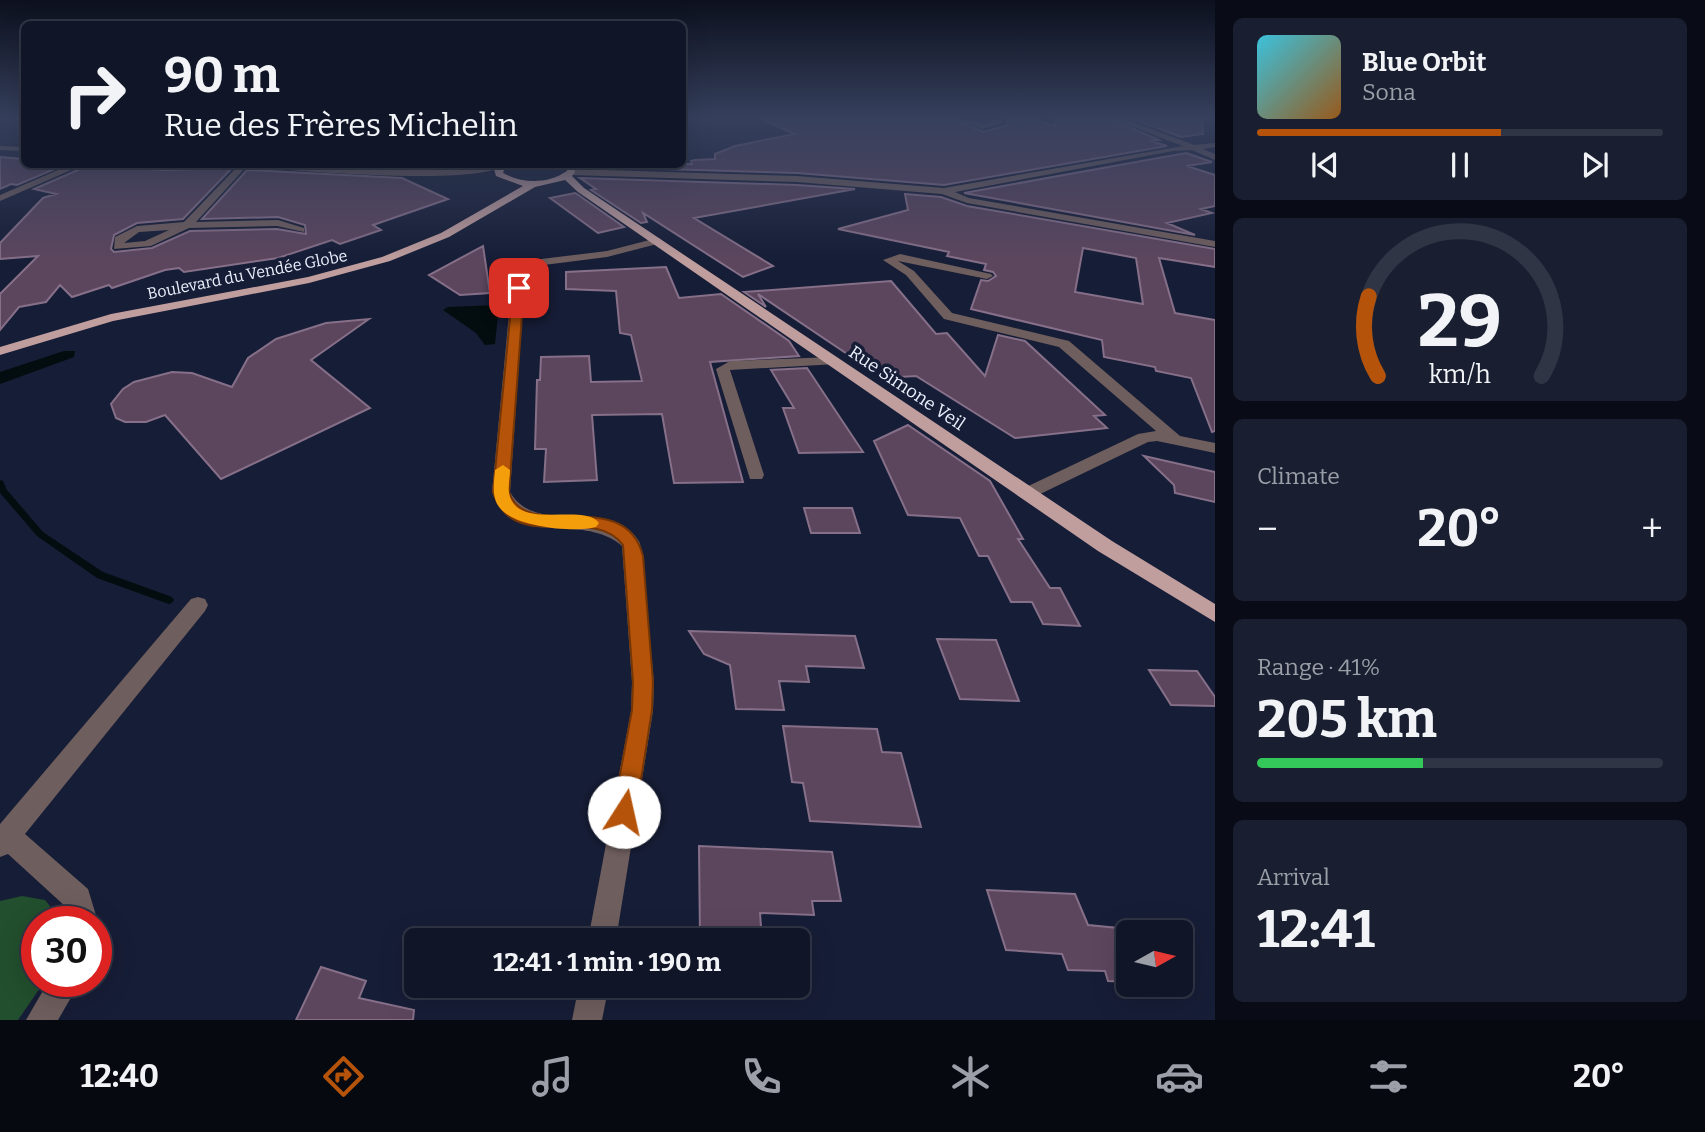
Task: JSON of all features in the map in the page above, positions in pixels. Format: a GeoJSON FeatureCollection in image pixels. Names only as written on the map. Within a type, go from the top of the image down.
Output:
{"type":"FeatureCollection","features":[{"type":"Feature","properties":{"kind":"main road"},"geometry":{"type":"LineString","coordinates":[[491,207],[506,179],[499,174],[499,168]]}},
{"type":"Feature","properties":{"kind":"main road"},"geometry":{"type":"LineString","coordinates":[[538,183],[570,168]]}},
{"type":"Feature","properties":{"kind":"main road","name":"Rue Simone Veil"},"geometry":{"type":"LineString","coordinates":[[570,168],[581,190]]}},
{"type":"Feature","properties":{"kind":"main road","name":"Rue Simone Veil"},"geometry":{"type":"LineString","coordinates":[[506,179],[581,190],[1105,546],[1215,614]]}},
{"type":"Feature","properties":{"kind":"main road","name":"Boulevard du Vendée Globe"},"geometry":{"type":"LineString","coordinates":[[0,351],[128,314],[288,284],[372,263],[427,244],[538,183]]}},
{"type":"Feature","properties":{"kind":"street"},"geometry":{"type":"LineString","coordinates":[[570,168],[836,181],[944,191],[1078,167]]}},
{"type":"Feature","properties":{"kind":"street"},"geometry":{"type":"LineString","coordinates":[[0,198],[71,168]]}},
{"type":"Feature","properties":{"kind":"street"},"geometry":{"type":"LineString","coordinates":[[241,168],[187,225],[179,231],[147,244],[118,247],[117,244],[128,232],[137,229],[187,225],[278,223],[300,230]]}},
{"type":"Feature","properties":{"kind":"street"},"geometry":{"type":"LineString","coordinates":[[319,168],[470,172],[506,179]]}},
{"type":"Feature","properties":{"kind":"street"},"geometry":{"type":"LineString","coordinates":[[470,172],[488,168]]}},
{"type":"Feature","properties":{"kind":"street"},"geometry":{"type":"LineString","coordinates":[[944,191],[967,200],[1215,244]]}},
{"type":"Feature","properties":{"kind":"street"},"geometry":{"type":"LineString","coordinates":[[604,928],[642,710],[643,682],[631,543],[624,534],[612,527],[529,519],[517,515],[505,505],[501,492],[519,272],[533,263],[607,254],[657,242]]}},
{"type":"Feature","properties":{"kind":"street"},"geometry":{"type":"LineString","coordinates":[[987,276],[900,257],[889,260],[910,273],[948,316],[1064,344],[1174,439]]}},
{"type":"Feature","properties":{"kind":"street"},"geometry":{"type":"LineString","coordinates":[[756,475],[723,369],[730,365],[832,361]]}},
{"type":"Feature","properties":{"kind":"street"},"geometry":{"type":"LineString","coordinates":[[1028,493],[1143,438],[1157,436],[1215,448]]}},
{"type":"Feature","properties":{"kind":"street"},"geometry":{"type":"LineString","coordinates":[[80,906],[78,899],[4,840],[198,605]]}},
{"type":"Feature","properties":{"kind":"street"},"geometry":{"type":"LineString","coordinates":[[41,1020],[56,997]]}},
{"type":"Feature","properties":{"kind":"street"},"geometry":{"type":"LineString","coordinates":[[587,1020],[591,998]]}},
{"type":"Feature","properties":{"kind":"green space"},"geometry":{"type":"Polygon","coordinates":[[[22,896],[45,900],[50,906],[21,906],[21,997],[34,997],[18,1020],[0,1020],[0,901],[22,896]]]}},
{"type":"Feature","properties":{"kind":"shaded area"},"geometry":{"type":"Polygon","coordinates":[[[499,305],[495,344],[485,345],[476,333],[443,310],[448,307],[499,305]]]}},
{"type":"Feature","properties":{"kind":"shaded area"},"geometry":{"type":"Polygon","coordinates":[[[64,351],[75,351],[74,357],[0,384],[0,372],[64,351]]]}},
{"type":"Feature","properties":{"kind":"building"},"geometry":{"type":"Polygon","coordinates":[[[0,167],[57,168],[17,185],[11,184],[0,189],[0,167]]]}},
{"type":"Feature","properties":{"kind":"building"},"geometry":{"type":"Polygon","coordinates":[[[1049,167],[944,185],[797,173],[629,168],[1049,167]]]}},
{"type":"Feature","properties":{"kind":"building"},"geometry":{"type":"Polygon","coordinates":[[[1111,167],[1189,167],[1215,175],[1215,206],[1201,209],[1212,213],[1167,223],[1195,235],[964,193],[1111,167]]]}},
{"type":"Feature","properties":{"kind":"building"},"geometry":{"type":"Polygon","coordinates":[[[82,168],[232,168],[183,219],[137,223],[114,235],[111,249],[114,252],[152,248],[190,231],[277,229],[306,234],[305,225],[278,217],[202,219],[247,170],[402,178],[448,199],[373,225],[381,230],[340,244],[332,240],[278,258],[184,272],[179,268],[165,270],[112,288],[109,285],[72,297],[60,285],[46,302],[19,307],[0,330],[0,294],[38,256],[0,259],[0,243],[43,198],[56,194],[34,189],[82,168]]]}},
{"type":"Feature","properties":{"kind":"building"},"geometry":{"type":"Polygon","coordinates":[[[580,178],[855,189],[694,218],[773,266],[743,277],[643,213],[647,222],[641,223],[591,190],[596,189],[580,178]]]}},
{"type":"Feature","properties":{"kind":"building"},"geometry":{"type":"Polygon","coordinates":[[[575,193],[624,227],[598,233],[550,198],[575,193]]]}},
{"type":"Feature","properties":{"kind":"building"},"geometry":{"type":"Polygon","coordinates":[[[905,194],[941,197],[967,206],[1215,249],[1215,267],[1159,258],[1175,313],[1215,320],[1215,431],[1212,432],[1191,378],[1156,371],[1155,367],[1104,357],[1102,340],[971,309],[981,280],[988,281],[996,276],[993,272],[984,270],[986,264],[947,256],[949,252],[838,229],[908,210],[905,194]],[[1083,248],[1075,292],[1143,304],[1136,258],[1083,248]]]}},
{"type":"Feature","properties":{"kind":"building"},"geometry":{"type":"Polygon","coordinates":[[[483,246],[490,293],[460,295],[429,275],[483,246]]]}},
{"type":"Feature","properties":{"kind":"building"},"geometry":{"type":"Polygon","coordinates":[[[666,267],[679,298],[721,294],[789,341],[799,356],[710,362],[743,482],[674,483],[662,414],[592,415],[597,480],[544,482],[546,449],[535,449],[537,380],[540,380],[541,357],[589,356],[591,382],[642,381],[631,335],[620,333],[616,291],[566,289],[566,272],[666,267]]]}},
{"type":"Feature","properties":{"kind":"building"},"geometry":{"type":"Polygon","coordinates":[[[891,281],[936,334],[947,333],[985,376],[998,335],[1025,341],[1105,415],[1094,416],[1107,428],[1015,438],[916,376],[883,378],[758,294],[766,307],[744,292],[891,281]]]}},
{"type":"Feature","properties":{"kind":"building"},"geometry":{"type":"Polygon","coordinates":[[[369,319],[311,360],[370,408],[221,479],[165,415],[146,422],[125,422],[116,418],[111,404],[123,389],[134,382],[172,372],[192,373],[232,387],[248,358],[276,339],[326,323],[369,319]]]}},
{"type":"Feature","properties":{"kind":"building"},"geometry":{"type":"Polygon","coordinates":[[[807,368],[863,452],[799,453],[783,408],[794,408],[771,370],[807,368]]]}},
{"type":"Feature","properties":{"kind":"building"},"geometry":{"type":"Polygon","coordinates":[[[908,425],[990,481],[1023,539],[1018,539],[1050,588],[1060,588],[1080,626],[1043,624],[1032,602],[1011,602],[988,556],[979,556],[960,518],[908,515],[874,441],[908,425]]]}},
{"type":"Feature","properties":{"kind":"building"},"geometry":{"type":"Polygon","coordinates":[[[1144,456],[1215,472],[1215,502],[1175,493],[1174,485],[1144,456]]]}},
{"type":"Feature","properties":{"kind":"building"},"geometry":{"type":"Polygon","coordinates":[[[804,508],[852,508],[860,533],[811,533],[804,508]]]}},
{"type":"Feature","properties":{"kind":"building"},"geometry":{"type":"Polygon","coordinates":[[[689,631],[855,636],[864,668],[806,666],[809,682],[779,681],[784,710],[736,709],[730,665],[704,654],[689,631]]]}},
{"type":"Feature","properties":{"kind":"building"},"geometry":{"type":"Polygon","coordinates":[[[937,639],[996,640],[1019,701],[960,699],[937,639]]]}},
{"type":"Feature","properties":{"kind":"building"},"geometry":{"type":"Polygon","coordinates":[[[1149,670],[1197,671],[1215,697],[1215,706],[1171,705],[1149,670]]]}},
{"type":"Feature","properties":{"kind":"building"},"geometry":{"type":"Polygon","coordinates":[[[783,726],[877,729],[882,752],[901,753],[921,827],[810,821],[803,783],[792,782],[783,726]]]}},
{"type":"Feature","properties":{"kind":"building"},"geometry":{"type":"Polygon","coordinates":[[[699,846],[832,852],[841,901],[812,901],[814,915],[760,913],[761,928],[700,928],[699,846]]]}},
{"type":"Feature","properties":{"kind":"building"},"geometry":{"type":"Polygon","coordinates":[[[987,890],[1075,894],[1088,925],[1116,928],[1116,981],[1108,981],[1105,971],[1068,970],[1062,954],[1006,950],[987,890]]]}},
{"type":"Feature","properties":{"kind":"building"},"geometry":{"type":"Polygon","coordinates":[[[321,967],[366,981],[359,998],[414,1010],[413,1020],[296,1020],[321,967]]]}},
{"type":"Feature","properties":{"kind":"waterway"},"geometry":{"type":"LineString","coordinates":[[0,483],[3,491],[40,534],[100,575],[169,600]]}},
{"type":"Feature","properties":{"kind":"slow traffic"},"geometry":{"type":"LineString","coordinates":[[503,470],[501,492],[505,505],[517,515],[543,521],[591,523]]}},
{"type":"Feature","properties":{"kind":"route"},"geometry":{"type":"LineString","coordinates":[[519,288],[501,492],[505,505],[517,515],[529,519],[612,527],[624,534],[631,543],[634,556],[643,682],[642,710],[624,812]]}}]}
